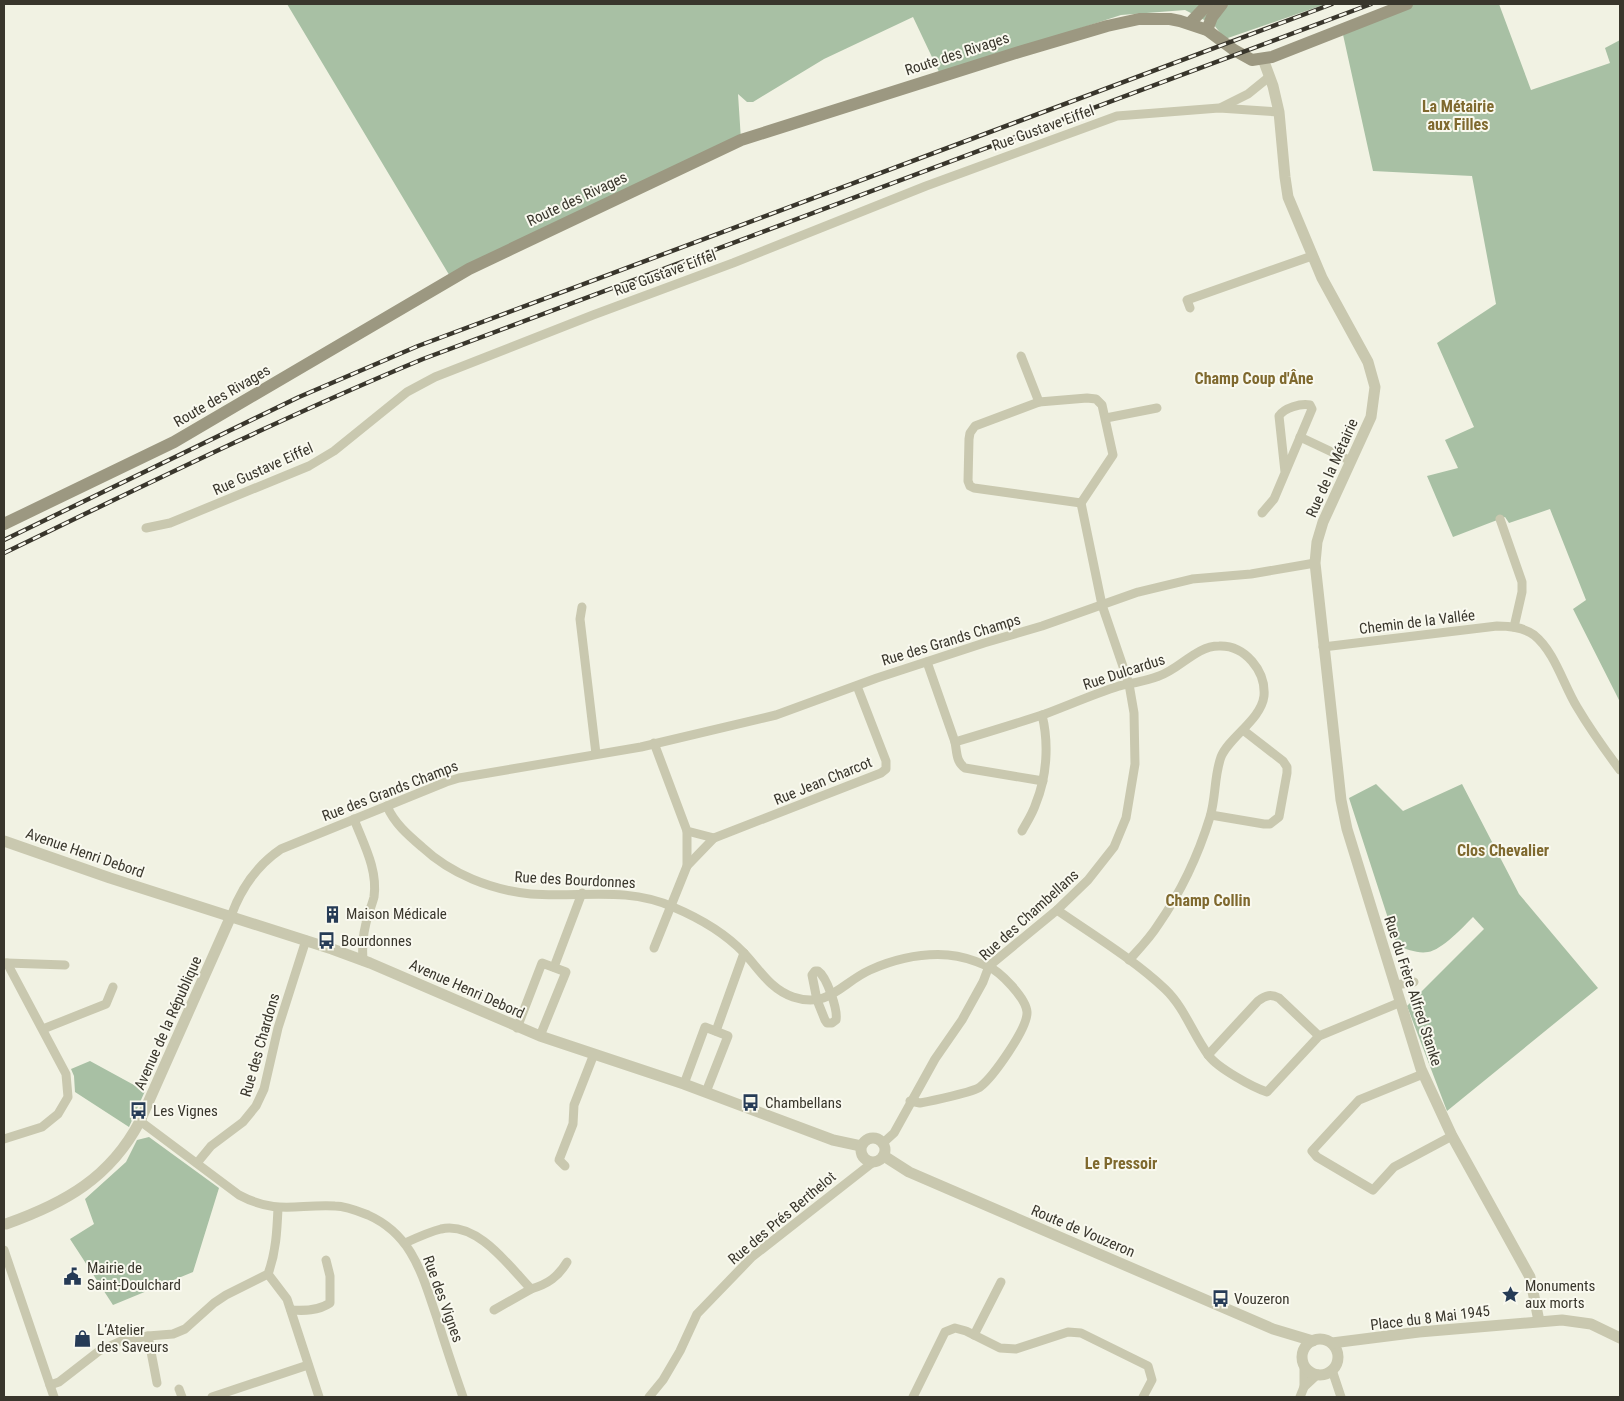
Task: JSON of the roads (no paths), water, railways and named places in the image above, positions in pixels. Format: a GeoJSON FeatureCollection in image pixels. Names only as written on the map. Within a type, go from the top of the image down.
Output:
{"type":"FeatureCollection","features":[{"type":"Feature","properties":{"kind":"main road"},"geometry":{"type":"LineString","coordinates":[[1190,23],[1208,4]]}},
{"type":"Feature","properties":{"kind":"main road"},"geometry":{"type":"LineString","coordinates":[[1207,30],[1212,17],[1222,4]]}},
{"type":"Feature","properties":{"kind":"main road"},"geometry":{"type":"LineString","coordinates":[[1263,59],[1407,4]]}},
{"type":"Feature","properties":{"kind":"main road","name":"Route des Rivages"},"geometry":{"type":"LineString","coordinates":[[4,524],[185,436],[469,269],[741,140],[1019,52],[1107,26],[1138,20],[1170,19],[1190,23],[1207,30],[1246,58],[1263,59]]}},
{"type":"Feature","properties":{"kind":"street","name":"Rue de la Métairie"},"geometry":{"type":"LineString","coordinates":[[1263,59],[1278,112],[1288,196],[1312,256],[1368,362],[1375,387],[1371,417],[1322,522],[1318,542],[1315,563],[1324,647]]}},
{"type":"Feature","properties":{"kind":"street","name":"Rue Gustave Eiffel"},"geometry":{"type":"LineString","coordinates":[[1219,108],[1248,94],[1269,76]]}},
{"type":"Feature","properties":{"kind":"street","name":"Rue Gustave Eiffel"},"geometry":{"type":"LineString","coordinates":[[146,528],[170,523],[296,472],[334,451],[396,400],[420,385],[593,315],[733,263],[926,186],[1116,116],[1219,108],[1278,112]]}},
{"type":"Feature","properties":{"kind":"street"},"geometry":{"type":"LineString","coordinates":[[1190,308],[1187,300],[1312,256]]}},
{"type":"Feature","properties":{"kind":"street"},"geometry":{"type":"LineString","coordinates":[[1021,356],[1039,402]]}},
{"type":"Feature","properties":{"kind":"street"},"geometry":{"type":"LineString","coordinates":[[1092,398],[1102,405],[1106,418],[1113,456],[1081,503],[970,486],[968,481],[969,439],[972,430],[979,424],[1039,402],[1092,398]]}},
{"type":"Feature","properties":{"kind":"street"},"geometry":{"type":"LineString","coordinates":[[1262,513],[1274,498],[1312,409],[1310,405],[1305,404],[1282,411],[1280,416],[1285,472]]}},
{"type":"Feature","properties":{"kind":"street"},"geometry":{"type":"LineString","coordinates":[[1106,418],[1157,408]]}},
{"type":"Feature","properties":{"kind":"street"},"geometry":{"type":"LineString","coordinates":[[1300,437],[1351,460]]}},
{"type":"Feature","properties":{"kind":"street"},"geometry":{"type":"LineString","coordinates":[[1282,451],[1285,454],[1292,454]]}},
{"type":"Feature","properties":{"kind":"street","name":"Rue des Chambellans"},"geometry":{"type":"LineString","coordinates":[[883,1143],[894,1133],[910,1101],[935,1059],[962,1020],[983,982],[989,966],[1057,910],[1088,880],[1114,847],[1126,818],[1135,764],[1134,713],[1129,684],[1102,605],[1081,503]]}},
{"type":"Feature","properties":{"kind":"street"},"geometry":{"type":"LineString","coordinates":[[1500,519],[1522,582],[1522,592],[1514,627]]}},
{"type":"Feature","properties":{"kind":"street","name":"Rue des Grands Champs"},"geometry":{"type":"LineString","coordinates":[[231,916],[236,902],[262,863],[291,844],[459,778],[641,747],[776,715],[877,678],[1042,626],[1138,592],[1192,579],[1251,574],[1315,563]]}},
{"type":"Feature","properties":{"kind":"street"},"geometry":{"type":"LineString","coordinates":[[582,608],[580,619],[596,754]]}},
{"type":"Feature","properties":{"kind":"street","name":"Chemin de la Vallée"},"geometry":{"type":"LineString","coordinates":[[1324,647],[1497,626],[1522,629],[1533,635],[1542,644],[1576,706],[1620,770]]}},
{"type":"Feature","properties":{"kind":"street","name":"Rue Dulcardus"},"geometry":{"type":"LineString","coordinates":[[955,742],[1042,715],[1129,684],[1161,676],[1175,670],[1207,647],[1219,646],[1234,649],[1248,657],[1254,664],[1264,683],[1264,698],[1258,712],[1222,756],[1211,815],[1194,862],[1178,895],[1157,927],[1129,960]]}},
{"type":"Feature","properties":{"kind":"street","name":"Rue du Frère Alfred Stanke"},"geometry":{"type":"LineString","coordinates":[[1324,647],[1341,800],[1347,829],[1401,1002],[1424,1074],[1452,1136],[1530,1277],[1539,1321]]}},
{"type":"Feature","properties":{"kind":"street"},"geometry":{"type":"LineString","coordinates":[[927,662],[955,742],[957,759],[960,765],[965,768],[1042,781]]}},
{"type":"Feature","properties":{"kind":"street","name":"Rue Jean Charcot"},"geometry":{"type":"LineString","coordinates":[[687,866],[714,838],[881,774],[886,769],[886,761],[858,686]]}},
{"type":"Feature","properties":{"kind":"street"},"geometry":{"type":"LineString","coordinates":[[1022,831],[1036,803],[1045,764],[1046,733],[1042,715]]}},
{"type":"Feature","properties":{"kind":"street"},"geometry":{"type":"LineString","coordinates":[[1211,815],[1264,824],[1270,824],[1279,817],[1288,773],[1287,767],[1283,761],[1243,730]]}},
{"type":"Feature","properties":{"kind":"street","name":"Rue Jean Charcot"},"geometry":{"type":"LineString","coordinates":[[654,743],[687,831],[687,866],[654,948]]}},
{"type":"Feature","properties":{"kind":"street","name":"Rue des Bourdonnes"},"geometry":{"type":"LineString","coordinates":[[387,806],[390,814],[403,830],[426,851],[471,879],[510,891],[532,894],[616,894],[649,899],[672,906],[722,933],[744,953],[762,975],[778,990],[795,998],[817,1000],[832,996],[851,980],[868,971],[908,957],[931,954],[952,955],[989,966]]}},
{"type":"Feature","properties":{"kind":"street"},"geometry":{"type":"LineString","coordinates":[[354,819],[368,852],[374,884],[374,896],[363,939],[363,961]]}},
{"type":"Feature","properties":{"kind":"street"},"geometry":{"type":"LineString","coordinates":[[687,831],[714,838]]}},
{"type":"Feature","properties":{"kind":"street","name":"Avenue Henri Debord"},"geometry":{"type":"LineString","coordinates":[[4,841],[110,878],[306,940],[363,961],[517,1028],[684,1084],[833,1140],[861,1146]]}},
{"type":"Feature","properties":{"kind":"street"},"geometry":{"type":"LineString","coordinates":[[554,967],[582,893]]}},
{"type":"Feature","properties":{"kind":"street"},"geometry":{"type":"LineString","coordinates":[[1057,910],[1129,960],[1170,995],[1179,1005],[1214,1062],[1225,1071],[1267,1092],[1319,1036],[1401,1002]]}},
{"type":"Feature","properties":{"kind":"street","name":"Avenue de la République"},"geometry":{"type":"LineString","coordinates":[[4,1225],[38,1212],[71,1196],[91,1182],[118,1155],[140,1121],[231,916]]}},
{"type":"Feature","properties":{"kind":"street","name":"Rue des Chardons"},"geometry":{"type":"LineString","coordinates":[[197,1163],[211,1146],[243,1122],[256,1106],[264,1088],[278,1028],[306,940]]}},
{"type":"Feature","properties":{"kind":"street"},"geometry":{"type":"LineString","coordinates":[[716,1031],[744,953]]}},
{"type":"Feature","properties":{"kind":"street"},"geometry":{"type":"LineString","coordinates":[[5,963],[65,965]]}},
{"type":"Feature","properties":{"kind":"street"},"geometry":{"type":"LineString","coordinates":[[4,1139],[42,1127],[58,1114],[68,1097],[66,1074],[5,963]]}},
{"type":"Feature","properties":{"kind":"street"},"geometry":{"type":"LineString","coordinates":[[517,1028],[542,963],[554,967],[566,972],[540,1036]]}},
{"type":"Feature","properties":{"kind":"street"},"geometry":{"type":"LineString","coordinates":[[910,1101],[920,1103],[979,1089],[1012,1046],[1026,1020],[1027,1011],[1024,1002],[1009,984],[989,966]]}},
{"type":"Feature","properties":{"kind":"street"},"geometry":{"type":"LineString","coordinates":[[815,971],[822,973],[832,996],[837,1016],[836,1020],[832,1023],[827,1023],[817,1000],[812,975],[815,971]]}},
{"type":"Feature","properties":{"kind":"street"},"geometry":{"type":"LineString","coordinates":[[1396,985],[1414,982]]}},
{"type":"Feature","properties":{"kind":"street"},"geometry":{"type":"LineString","coordinates":[[43,1030],[106,1004],[113,987]]}},
{"type":"Feature","properties":{"kind":"street"},"geometry":{"type":"LineString","coordinates":[[1208,1055],[1264,996],[1272,995],[1279,998],[1319,1036]]}},
{"type":"Feature","properties":{"kind":"street"},"geometry":{"type":"LineString","coordinates":[[684,1084],[705,1027],[728,1036],[706,1092]]}},
{"type":"Feature","properties":{"kind":"street"},"geometry":{"type":"LineString","coordinates":[[565,1166],[559,1160],[573,1124],[574,1105],[594,1054]]}},
{"type":"Feature","properties":{"kind":"street"},"geometry":{"type":"LineString","coordinates":[[1424,1074],[1359,1100],[1312,1151],[1316,1157],[1374,1190],[1394,1167],[1452,1136]]}},
{"type":"Feature","properties":{"kind":"street","name":"Rue des Vignes"},"geometry":{"type":"LineString","coordinates":[[140,1121],[239,1195],[255,1203],[278,1208],[336,1206],[358,1211],[384,1223],[405,1243],[414,1256],[463,1397]]}},
{"type":"Feature","properties":{"kind":"street"},"geometry":{"type":"LineString","coordinates":[[871,1137],[877,1138],[883,1143],[884,1156],[879,1161],[872,1163],[865,1160],[860,1154],[864,1140],[871,1137]]}},
{"type":"Feature","properties":{"kind":"street","name":"Route de Vouzeron"},"geometry":{"type":"LineString","coordinates":[[884,1156],[909,1172],[1274,1329],[1313,1341]]}},
{"type":"Feature","properties":{"kind":"street","name":"Rue des Prés Berthelot"},"geometry":{"type":"LineString","coordinates":[[649,1397],[668,1373],[697,1314],[752,1257],[872,1163]]}},
{"type":"Feature","properties":{"kind":"street"},"geometry":{"type":"LineString","coordinates":[[50,1386],[59,1382],[100,1351],[121,1341],[173,1334],[185,1329],[220,1299],[268,1274],[274,1258],[278,1208]]}},
{"type":"Feature","properties":{"kind":"street"},"geometry":{"type":"LineString","coordinates":[[405,1243],[442,1229],[468,1232],[484,1240],[530,1289]]}},
{"type":"Feature","properties":{"kind":"street"},"geometry":{"type":"LineString","coordinates":[[4,1250],[54,1397]]}},
{"type":"Feature","properties":{"kind":"street"},"geometry":{"type":"LineString","coordinates":[[290,1310],[313,1310],[330,1303],[330,1276],[326,1260]]}},
{"type":"Feature","properties":{"kind":"street"},"geometry":{"type":"LineString","coordinates":[[494,1310],[559,1275],[567,1262]]}},
{"type":"Feature","properties":{"kind":"street"},"geometry":{"type":"LineString","coordinates":[[268,1274],[287,1299],[318,1397]]}},
{"type":"Feature","properties":{"kind":"street"},"geometry":{"type":"LineString","coordinates":[[974,1335],[1001,1282]]}},
{"type":"Feature","properties":{"kind":"street","name":"Place du 8 Mai 1945"},"geometry":{"type":"LineString","coordinates":[[1332,1343],[1360,1341],[1419,1332],[1562,1320],[1591,1324],[1620,1338]]}},
{"type":"Feature","properties":{"kind":"street"},"geometry":{"type":"LineString","coordinates":[[913,1397],[945,1332],[955,1328],[1000,1348],[1016,1349],[1068,1332],[1080,1333],[1148,1366],[1152,1380],[1144,1397]]}},
{"type":"Feature","properties":{"kind":"street","name":"Route de Vouzeron"},"geometry":{"type":"LineString","coordinates":[[1274,1329],[1290,1342],[1303,1360]]}},
{"type":"Feature","properties":{"kind":"street"},"geometry":{"type":"LineString","coordinates":[[148,1336],[157,1383]]}},
{"type":"Feature","properties":{"kind":"street"},"geometry":{"type":"LineString","coordinates":[[1300,1397],[1304,1387],[1303,1360],[1308,1344],[1323,1339],[1332,1343],[1338,1356],[1332,1370],[1323,1374],[1310,1371],[1303,1360]]}},
{"type":"Feature","properties":{"kind":"street","name":"Place du 8 Mai 1945"},"geometry":{"type":"LineString","coordinates":[[1338,1356],[1360,1341]]}},
{"type":"Feature","properties":{"kind":"street"},"geometry":{"type":"LineString","coordinates":[[212,1397],[238,1393],[308,1365]]}},
{"type":"Feature","properties":{"kind":"street"},"geometry":{"type":"LineString","coordinates":[[1332,1370],[1341,1397]]}},
{"type":"Feature","properties":{"kind":"street"},"geometry":{"type":"LineString","coordinates":[[1304,1387],[1318,1374]]}},
{"type":"Feature","properties":{"kind":"railway"},"geometry":{"type":"LineString","coordinates":[[4,540],[299,397],[418,346],[1332,4]]}},
{"type":"Feature","properties":{"kind":"railway"},"geometry":{"type":"LineString","coordinates":[[4,553],[265,429],[423,359],[1371,4]]}},
{"type":"Feature","properties":{"kind":"place","name":"Maison Médicale"},"geometry":{"type":"Point","coordinates":[332,914]}},
{"type":"Feature","properties":{"kind":"place","name":"Bourdonnes"},"geometry":{"type":"Point","coordinates":[327,941]}},
{"type":"Feature","properties":{"kind":"place","name":"Chambellans"},"geometry":{"type":"Point","coordinates":[751,1103]}},
{"type":"Feature","properties":{"kind":"place","name":"Les Vignes"},"geometry":{"type":"Point","coordinates":[139,1111]}},
{"type":"Feature","properties":{"kind":"place","name":"Mairie de Saint-Doulchard"},"geometry":{"type":"Point","coordinates":[73,1277]}},
{"type":"Feature","properties":{"kind":"place","name":"Monuments aux morts"},"geometry":{"type":"Point","coordinates":[1511,1295]}},
{"type":"Feature","properties":{"kind":"place","name":"Vouzeron"},"geometry":{"type":"Point","coordinates":[1220,1299]}},
{"type":"Feature","properties":{"kind":"place","name":"L’Atelier des Saveurs"},"geometry":{"type":"Point","coordinates":[83,1339]}},
{"type":"Feature","properties":{"kind":"district","name":"La Métairie aux Filles"},"geometry":{"type":"Point","coordinates":[1458,115]}},
{"type":"Feature","properties":{"kind":"district","name":"Champ Coup d'Âne"},"geometry":{"type":"Point","coordinates":[1254,378]}},
{"type":"Feature","properties":{"kind":"district","name":"Clos Chevalier"},"geometry":{"type":"Point","coordinates":[1503,850]}},
{"type":"Feature","properties":{"kind":"district","name":"Champ Collin"},"geometry":{"type":"Point","coordinates":[1208,900]}},
{"type":"Feature","properties":{"kind":"district","name":"Le Pressoir"},"geometry":{"type":"Point","coordinates":[1121,1163]}}]}
